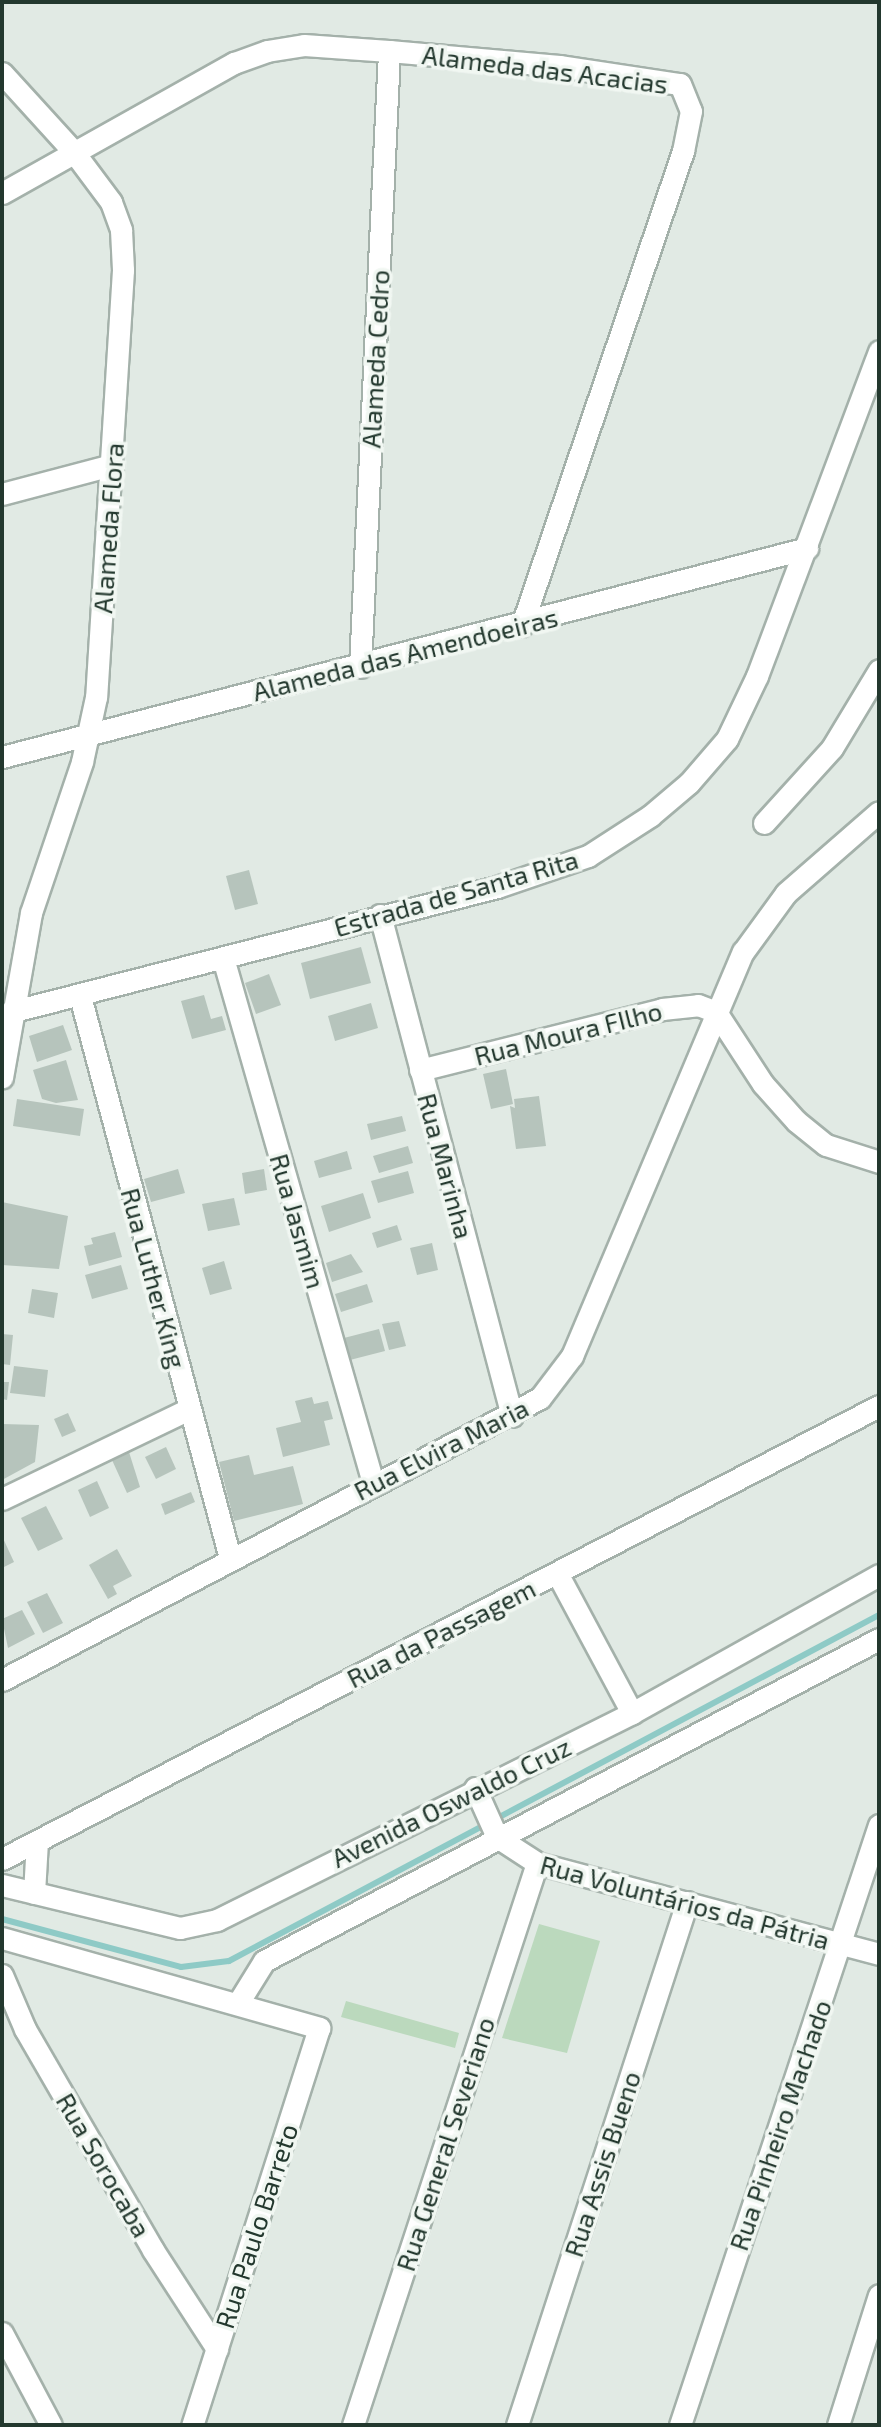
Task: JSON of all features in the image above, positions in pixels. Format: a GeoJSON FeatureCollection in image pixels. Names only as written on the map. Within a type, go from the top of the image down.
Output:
{"type":"FeatureCollection","features":[{"type":"Feature","properties":{"kind":"street","name":"Alameda das Acacias"},"geometry":{"type":"LineString","coordinates":[[2,193],[234,63],[267,51],[304,45],[665,79],[680,84],[688,96],[691,111],[684,151],[522,625]]}},
{"type":"Feature","properties":{"kind":"street","name":"Alameda Cedro"},"geometry":{"type":"LineString","coordinates":[[360,667],[390,51]]}},
{"type":"Feature","properties":{"kind":"street","name":"Alameda Flora"},"geometry":{"type":"LineString","coordinates":[[2,73],[73,151],[111,202],[121,230],[123,270],[113,465],[91,731],[31,912],[10,1012]]}},
{"type":"Feature","properties":{"kind":"street","name":"Estrada de Santa Rita"},"geometry":{"type":"LineString","coordinates":[[10,1012],[497,887],[588,856],[660,808],[727,739],[757,676],[879,351]]}},
{"type":"Feature","properties":{"kind":"street"},"geometry":{"type":"LineString","coordinates":[[2,494],[113,465]]}},
{"type":"Feature","properties":{"kind":"street","name":"Alameda das Amendoeiras"},"geometry":{"type":"LineString","coordinates":[[2,757],[91,731],[522,625],[807,548]]}},
{"type":"Feature","properties":{"kind":"street"},"geometry":{"type":"LineString","coordinates":[[764,823],[832,748],[879,670]]}},
{"type":"Feature","properties":{"kind":"street","name":"Rua Elvira Maria"},"geometry":{"type":"LineString","coordinates":[[2,1680],[373,1483],[512,1416],[540,1398],[572,1356],[743,952],[786,893],[879,812]]}},
{"type":"Feature","properties":{"kind":"street","name":"Rua Marinha"},"geometry":{"type":"LineString","coordinates":[[380,915],[512,1416]]}},
{"type":"Feature","properties":{"kind":"street","name":"Rua Jasmim"},"geometry":{"type":"LineString","coordinates":[[223,958],[373,1483]]}},
{"type":"Feature","properties":{"kind":"street","name":"Rua Luther King"},"geometry":{"type":"LineString","coordinates":[[80,996],[230,1558]]}},
{"type":"Feature","properties":{"kind":"street","name":"Rua Moura FIlho"},"geometry":{"type":"LineString","coordinates":[[420,1070],[662,1009],[698,1005],[716,1012]]}},
{"type":"Feature","properties":{"kind":"street"},"geometry":{"type":"LineString","coordinates":[[2,1077],[10,1012]]}},
{"type":"Feature","properties":{"kind":"street"},"geometry":{"type":"LineString","coordinates":[[716,1012],[763,1084],[796,1121],[827,1145],[879,1161]]}},
{"type":"Feature","properties":{"kind":"street","name":"Rua da Passagem"},"geometry":{"type":"LineString","coordinates":[[2,1859],[879,1406]]}},
{"type":"Feature","properties":{"kind":"street"},"geometry":{"type":"LineString","coordinates":[[2,1499],[189,1409]]}},
{"type":"Feature","properties":{"kind":"street"},"geometry":{"type":"LineString","coordinates":[[557,1573],[632,1713]]}},
{"type":"Feature","properties":{"kind":"street","name":"Avenida Oswaldo Cruz"},"geometry":{"type":"LineString","coordinates":[[2,1885],[155,1923],[197,1927],[478,1796],[879,1575]]}},
{"type":"Feature","properties":{"kind":"street","name":"Avenida Oswaldo Cruz"},"geometry":{"type":"LineString","coordinates":[[240,1998],[264,1961],[495,1833],[879,1639]]}},
{"type":"Feature","properties":{"kind":"street"},"geometry":{"type":"LineString","coordinates":[[478,1796],[495,1833]]}},
{"type":"Feature","properties":{"kind":"street","name":"Rua Pinheiro Machado"},"geometry":{"type":"LineString","coordinates":[[680,2425],[879,1825]]}},
{"type":"Feature","properties":{"kind":"street","name":"Rua Voluntários da Pátria"},"geometry":{"type":"LineString","coordinates":[[495,1833],[537,1863],[879,1954]]}},
{"type":"Feature","properties":{"kind":"street"},"geometry":{"type":"LineString","coordinates":[[34,1893],[37,1841]]}},
{"type":"Feature","properties":{"kind":"street","name":"Rua General Severiano"},"geometry":{"type":"LineString","coordinates":[[353,2425],[470,2076],[537,1863]]}},
{"type":"Feature","properties":{"kind":"street","name":"Rua Assis Bueno"},"geometry":{"type":"LineString","coordinates":[[516,2425],[687,1902]]}},
{"type":"Feature","properties":{"kind":"street"},"geometry":{"type":"LineString","coordinates":[[2,1938],[240,1998]]}},
{"type":"Feature","properties":{"kind":"street","name":"Rua Sorocaba"},"geometry":{"type":"LineString","coordinates":[[2,1975],[32,2041],[153,2250],[217,2349]]}},
{"type":"Feature","properties":{"kind":"street","name":"Rua Paulo Barreto"},"geometry":{"type":"LineString","coordinates":[[192,2425],[320,2028],[240,1998]]}},
{"type":"Feature","properties":{"kind":"street"},"geometry":{"type":"LineString","coordinates":[[838,2425],[879,2295]]}},
{"type":"Feature","properties":{"kind":"street"},"geometry":{"type":"LineString","coordinates":[[2,2333],[51,2425]]}},
{"type":"Feature","properties":{"kind":"green space"},"geometry":{"type":"Polygon","coordinates":[[[539,1924],[600,1941],[567,2053],[502,2038],[539,1924]]]}},
{"type":"Feature","properties":{"kind":"green space"},"geometry":{"type":"Polygon","coordinates":[[[346,2001],[459,2033],[455,2048],[341,2017],[346,2001]]]}},
{"type":"Feature","properties":{"kind":"building"},"geometry":{"type":"Polygon","coordinates":[[[249,870],[258,904],[235,910],[226,876],[249,870]]]}},
{"type":"Feature","properties":{"kind":"building"},"geometry":{"type":"Polygon","coordinates":[[[361,947],[371,983],[310,999],[301,963],[361,947]]]}},
{"type":"Feature","properties":{"kind":"building"},"geometry":{"type":"Polygon","coordinates":[[[269,974],[281,1005],[256,1014],[245,983],[269,974]]]}},
{"type":"Feature","properties":{"kind":"building"},"geometry":{"type":"Polygon","coordinates":[[[204,995],[211,1019],[222,1016],[226,1030],[192,1039],[181,1001],[204,995]]]}},
{"type":"Feature","properties":{"kind":"building"},"geometry":{"type":"Polygon","coordinates":[[[371,1003],[378,1028],[335,1041],[328,1016],[371,1003]]]}},
{"type":"Feature","properties":{"kind":"building"},"geometry":{"type":"Polygon","coordinates":[[[63,1025],[72,1050],[37,1062],[29,1036],[63,1025]]]}},
{"type":"Feature","properties":{"kind":"building"},"geometry":{"type":"Polygon","coordinates":[[[66,1060],[78,1100],[56,1103],[42,1099],[33,1070],[66,1060]]]}},
{"type":"Feature","properties":{"kind":"building"},"geometry":{"type":"Polygon","coordinates":[[[506,1069],[513,1104],[491,1109],[483,1074],[506,1069]]]}},
{"type":"Feature","properties":{"kind":"building"},"geometry":{"type":"Polygon","coordinates":[[[539,1096],[546,1146],[516,1149],[510,1106],[515,1108],[514,1099],[539,1096]]]}},
{"type":"Feature","properties":{"kind":"building"},"geometry":{"type":"Polygon","coordinates":[[[17,1099],[84,1109],[80,1136],[13,1126],[17,1099]]]}},
{"type":"Feature","properties":{"kind":"building"},"geometry":{"type":"Polygon","coordinates":[[[402,1116],[406,1131],[371,1140],[367,1124],[402,1116]]]}},
{"type":"Feature","properties":{"kind":"building"},"geometry":{"type":"Polygon","coordinates":[[[408,1146],[413,1163],[379,1173],[373,1156],[408,1146]]]}},
{"type":"Feature","properties":{"kind":"building"},"geometry":{"type":"Polygon","coordinates":[[[347,1151],[352,1169],[319,1178],[314,1161],[347,1151]]]}},
{"type":"Feature","properties":{"kind":"building"},"geometry":{"type":"Polygon","coordinates":[[[178,1169],[185,1193],[151,1202],[144,1179],[178,1169]]]}},
{"type":"Feature","properties":{"kind":"building"},"geometry":{"type":"Polygon","coordinates":[[[264,1169],[267,1190],[245,1194],[242,1173],[264,1169]]]}},
{"type":"Feature","properties":{"kind":"building"},"geometry":{"type":"Polygon","coordinates":[[[408,1171],[414,1193],[378,1203],[371,1181],[408,1171]]]}},
{"type":"Feature","properties":{"kind":"building"},"geometry":{"type":"Polygon","coordinates":[[[363,1193],[371,1218],[329,1232],[321,1206],[363,1193]]]}},
{"type":"Feature","properties":{"kind":"building"},"geometry":{"type":"Polygon","coordinates":[[[234,1198],[240,1225],[208,1231],[202,1204],[234,1198]]]}},
{"type":"Feature","properties":{"kind":"building"},"geometry":{"type":"Polygon","coordinates":[[[2,1202],[68,1216],[59,1269],[2,1265],[2,1202]]]}},
{"type":"Feature","properties":{"kind":"building"},"geometry":{"type":"Polygon","coordinates":[[[397,1225],[402,1240],[377,1248],[372,1233],[397,1225]]]}},
{"type":"Feature","properties":{"kind":"building"},"geometry":{"type":"Polygon","coordinates":[[[115,1232],[122,1257],[89,1266],[84,1246],[93,1244],[91,1238],[115,1232]]]}},
{"type":"Feature","properties":{"kind":"building"},"geometry":{"type":"Polygon","coordinates":[[[432,1243],[438,1270],[417,1275],[410,1248],[432,1243]]]}},
{"type":"Feature","properties":{"kind":"building"},"geometry":{"type":"Polygon","coordinates":[[[351,1254],[363,1272],[332,1282],[326,1263],[351,1254]]]}},
{"type":"Feature","properties":{"kind":"building"},"geometry":{"type":"Polygon","coordinates":[[[224,1261],[232,1289],[210,1295],[202,1268],[224,1261]]]}},
{"type":"Feature","properties":{"kind":"building"},"geometry":{"type":"Polygon","coordinates":[[[121,1265],[128,1289],[92,1299],[85,1275],[121,1265]]]}},
{"type":"Feature","properties":{"kind":"building"},"geometry":{"type":"Polygon","coordinates":[[[367,1284],[373,1302],[341,1312],[335,1294],[367,1284]]]}},
{"type":"Feature","properties":{"kind":"building"},"geometry":{"type":"Polygon","coordinates":[[[32,1289],[58,1293],[54,1318],[28,1313],[32,1289]]]}},
{"type":"Feature","properties":{"kind":"building"},"geometry":{"type":"Polygon","coordinates":[[[399,1321],[406,1346],[389,1350],[382,1324],[399,1321]]]}},
{"type":"Feature","properties":{"kind":"building"},"geometry":{"type":"Polygon","coordinates":[[[379,1329],[385,1351],[346,1361],[340,1339],[379,1329]]]}},
{"type":"Feature","properties":{"kind":"building"},"geometry":{"type":"Polygon","coordinates":[[[2,1334],[13,1335],[10,1365],[2,1364],[2,1334]]]}},
{"type":"Feature","properties":{"kind":"building"},"geometry":{"type":"Polygon","coordinates":[[[14,1366],[48,1370],[45,1397],[10,1393],[14,1366]]]}},
{"type":"Feature","properties":{"kind":"building"},"geometry":{"type":"Polygon","coordinates":[[[2,1382],[9,1382],[7,1400],[2,1399],[2,1382]]]}},
{"type":"Feature","properties":{"kind":"building"},"geometry":{"type":"Polygon","coordinates":[[[312,1397],[314,1404],[328,1401],[333,1419],[324,1421],[330,1445],[283,1457],[276,1428],[301,1422],[295,1401],[312,1397]]]}},
{"type":"Feature","properties":{"kind":"building"},"geometry":{"type":"Polygon","coordinates":[[[68,1413],[76,1431],[62,1437],[54,1419],[68,1413]]]}},
{"type":"Feature","properties":{"kind":"building"},"geometry":{"type":"Polygon","coordinates":[[[2,1424],[39,1425],[35,1462],[2,1480],[2,1424]]]}},
{"type":"Feature","properties":{"kind":"building"},"geometry":{"type":"Polygon","coordinates":[[[166,1447],[176,1469],[156,1479],[145,1457],[166,1447]]]}},
{"type":"Feature","properties":{"kind":"building"},"geometry":{"type":"Polygon","coordinates":[[[129,1452],[140,1487],[127,1493],[112,1460],[129,1452]]]}},
{"type":"Feature","properties":{"kind":"building"},"geometry":{"type":"Polygon","coordinates":[[[249,1455],[254,1475],[293,1466],[303,1504],[234,1521],[219,1462],[249,1455]]]}},
{"type":"Feature","properties":{"kind":"building"},"geometry":{"type":"Polygon","coordinates":[[[97,1481],[109,1508],[90,1517],[78,1490],[97,1481]]]}},
{"type":"Feature","properties":{"kind":"building"},"geometry":{"type":"Polygon","coordinates":[[[191,1492],[195,1502],[165,1515],[161,1504],[191,1492]]]}},
{"type":"Feature","properties":{"kind":"building"},"geometry":{"type":"Polygon","coordinates":[[[46,1506],[63,1539],[38,1551],[21,1518],[46,1506]]]}},
{"type":"Feature","properties":{"kind":"building"},"geometry":{"type":"Polygon","coordinates":[[[2,1536],[14,1562],[2,1568],[2,1536]]]}},
{"type":"Feature","properties":{"kind":"building"},"geometry":{"type":"Polygon","coordinates":[[[117,1549],[132,1576],[113,1586],[117,1594],[108,1599],[89,1565],[117,1549]]]}},
{"type":"Feature","properties":{"kind":"building"},"geometry":{"type":"Polygon","coordinates":[[[47,1593],[63,1623],[43,1633],[27,1602],[47,1593]]]}},
{"type":"Feature","properties":{"kind":"building"},"geometry":{"type":"Polygon","coordinates":[[[22,1610],[35,1634],[8,1648],[2,1619],[22,1610]]]}},
{"type":"Feature","properties":{"kind":"waterway"},"geometry":{"type":"LineString","coordinates":[[2,1919],[181,1967],[229,1961],[879,1615]]}}]}
